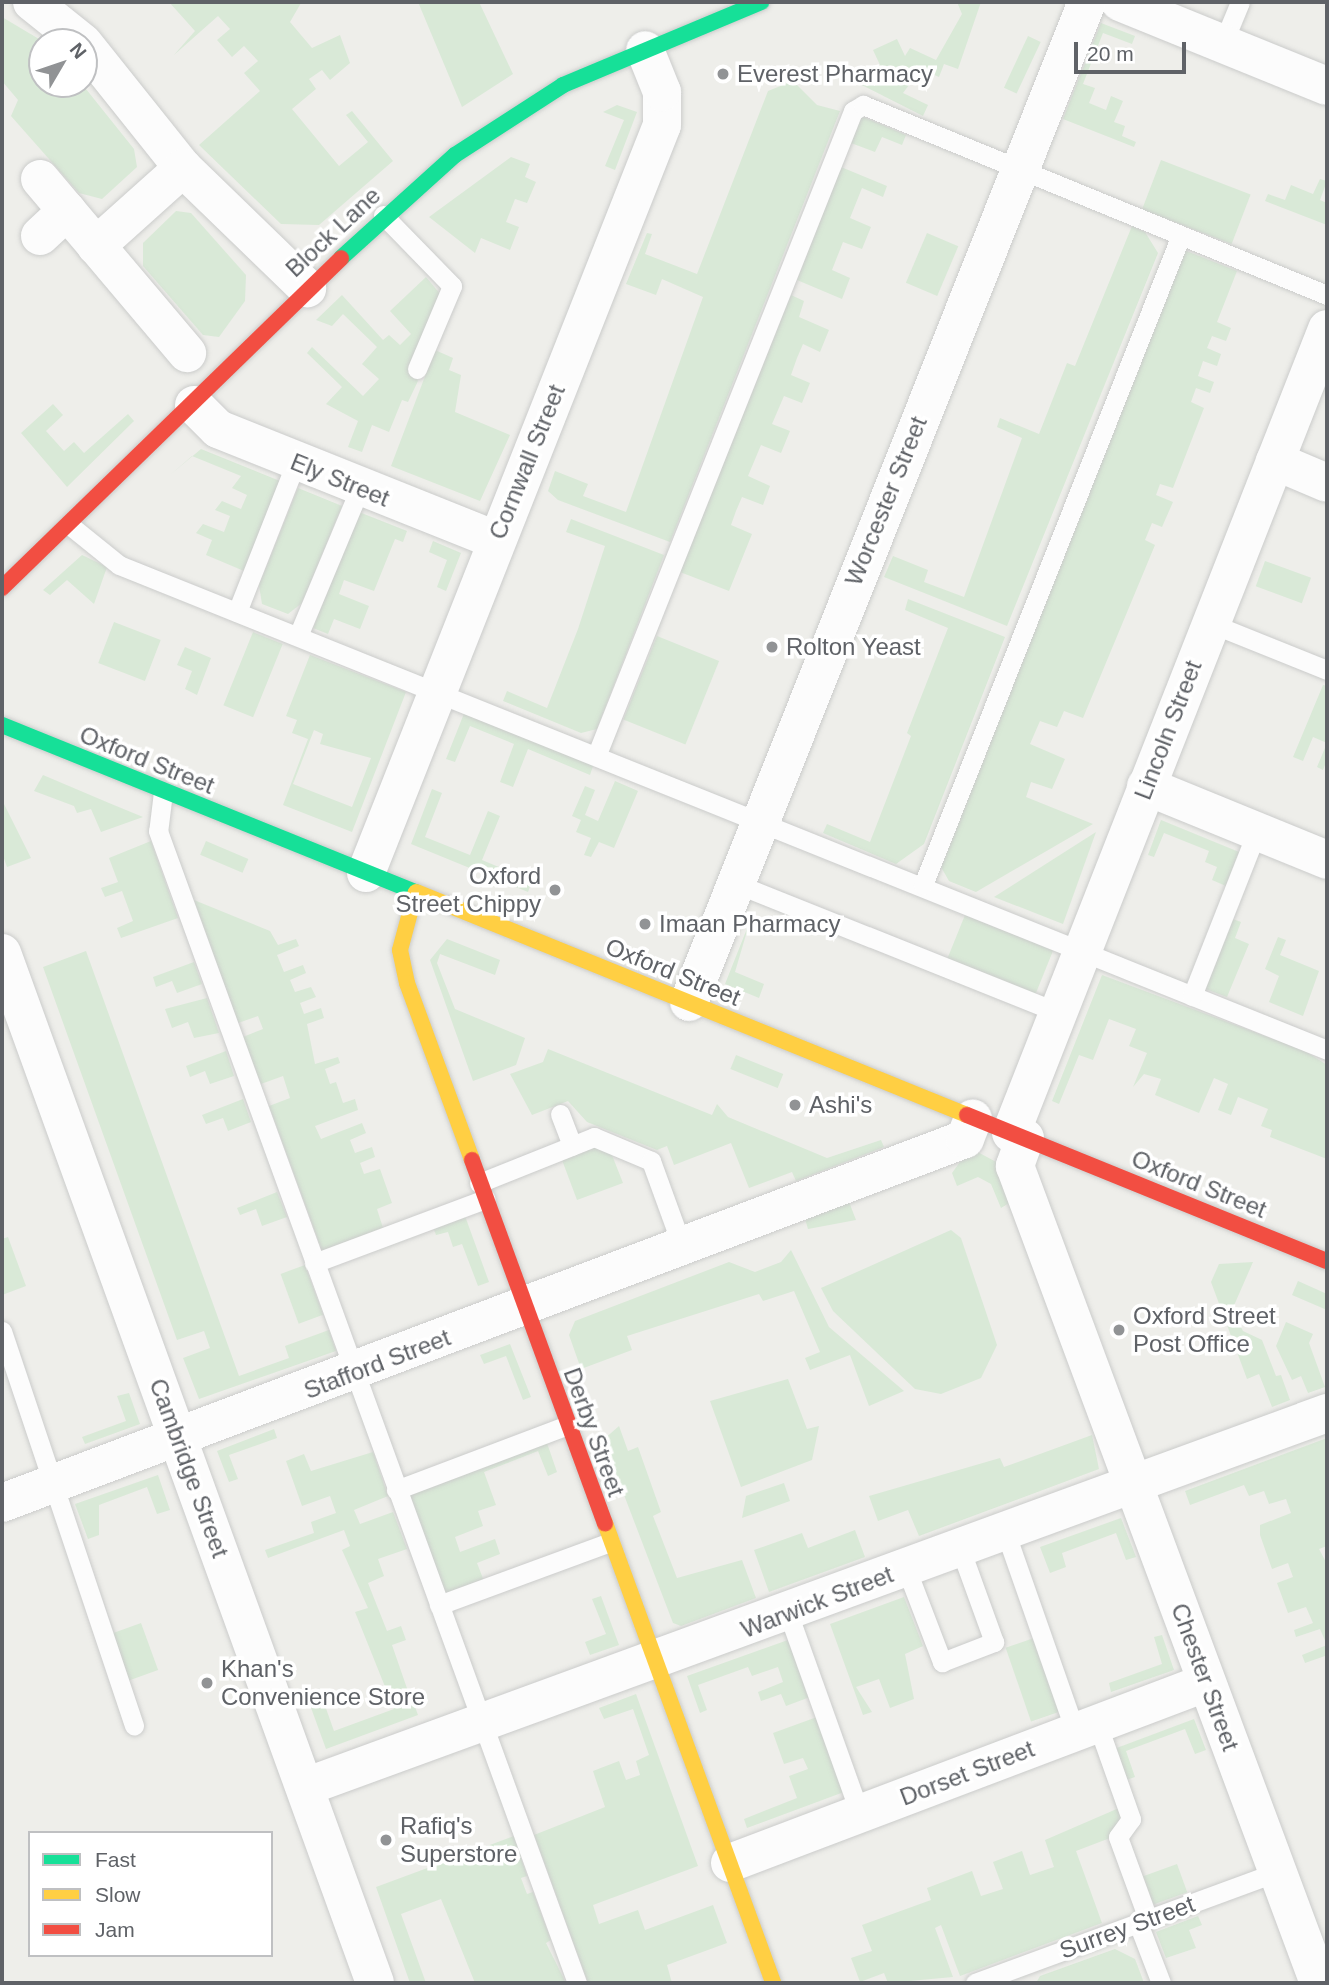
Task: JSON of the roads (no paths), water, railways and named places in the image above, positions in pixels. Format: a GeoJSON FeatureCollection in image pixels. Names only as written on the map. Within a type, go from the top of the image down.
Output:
{"type":"FeatureCollection","features":[{"type":"Feature","properties":{"kind":"main road","name":"Block Lane"},"geometry":{"type":"LineString","coordinates":[[2,588],[72,527],[307,288],[383,215],[503,118],[645,50],[761,2]]}},
{"type":"Feature","properties":{"kind":"main road","name":"Oxford Street"},"geometry":{"type":"LineString","coordinates":[[2,725],[1327,1261]]}},
{"type":"Feature","properties":{"kind":"main road","name":"Derby Street"},"geometry":{"type":"LineString","coordinates":[[415,894],[400,950],[407,983],[773,1983]]}},
{"type":"Feature","properties":{"kind":"street"},"geometry":{"type":"LineString","coordinates":[[32,2],[64,28]]}},
{"type":"Feature","properties":{"kind":"street","name":"Worcester Street"},"geometry":{"type":"LineString","coordinates":[[689,1002],[1087,2]]}},
{"type":"Feature","properties":{"kind":"street"},"geometry":{"type":"LineString","coordinates":[[1120,2],[1327,86]]}},
{"type":"Feature","properties":{"kind":"street","name":"Cornwall Street"},"geometry":{"type":"LineString","coordinates":[[366,873],[495,540],[662,125],[662,92],[645,50]]}},
{"type":"Feature","properties":{"kind":"street"},"geometry":{"type":"LineString","coordinates":[[98,62],[183,168],[307,288]]}},
{"type":"Feature","properties":{"kind":"street"},"geometry":{"type":"LineString","coordinates":[[96,246],[183,168]]}},
{"type":"Feature","properties":{"kind":"street"},"geometry":{"type":"LineString","coordinates":[[40,179],[54,224],[96,246],[187,353]]}},
{"type":"Feature","properties":{"kind":"street","name":"Lincoln Street"},"geometry":{"type":"LineString","coordinates":[[1093,1370],[1014,1166],[1018,1135],[1083,950],[1327,329]]}},
{"type":"Feature","properties":{"kind":"street","name":"Ely Street"},"geometry":{"type":"LineString","coordinates":[[194,405],[218,429],[495,540]]}},
{"type":"Feature","properties":{"kind":"street"},"geometry":{"type":"LineString","coordinates":[[1275,461],[1327,483]]}},
{"type":"Feature","properties":{"kind":"street"},"geometry":{"type":"LineString","coordinates":[[1146,786],[1327,860]]}},
{"type":"Feature","properties":{"kind":"street","name":"Cambridge Street"},"geometry":{"type":"LineString","coordinates":[[2,953],[375,1983]]}},
{"type":"Feature","properties":{"kind":"street","name":"Stafford Street"},"geometry":{"type":"LineString","coordinates":[[2,1503],[526,1308],[682,1246],[762,1225],[965,1139],[973,1118]]}},
{"type":"Feature","properties":{"kind":"street","name":"Chester Street"},"geometry":{"type":"LineString","coordinates":[[1093,1370],[1136,1482],[1205,1683],[1279,1871],[1319,1983]]}},
{"type":"Feature","properties":{"kind":"street","name":"Warwick Street"},"geometry":{"type":"LineString","coordinates":[[305,1787],[788,1613],[1327,1413]]}},
{"type":"Feature","properties":{"kind":"street","name":"Dorset Street"},"geometry":{"type":"LineString","coordinates":[[730,1863],[1205,1683]]}},
{"type":"Feature","properties":{"kind":"lane"},"geometry":{"type":"LineString","coordinates":[[1223,43],[1240,2]]}},
{"type":"Feature","properties":{"kind":"lane"},"geometry":{"type":"LineString","coordinates":[[597,754],[853,111],[863,105],[1327,295]]}},
{"type":"Feature","properties":{"kind":"lane"},"geometry":{"type":"LineString","coordinates":[[383,215],[452,286],[417,369]]}},
{"type":"Feature","properties":{"kind":"lane"},"geometry":{"type":"LineString","coordinates":[[923,885],[1181,235]]}},
{"type":"Feature","properties":{"kind":"lane"},"geometry":{"type":"LineString","coordinates":[[237,612],[296,462]]}},
{"type":"Feature","properties":{"kind":"lane"},"geometry":{"type":"LineString","coordinates":[[298,636],[360,488]]}},
{"type":"Feature","properties":{"kind":"lane"},"geometry":{"type":"LineString","coordinates":[[72,527],[119,565],[597,754],[1327,1050]]}},
{"type":"Feature","properties":{"kind":"lane"},"geometry":{"type":"LineString","coordinates":[[1210,623],[1327,670]]}},
{"type":"Feature","properties":{"kind":"lane"},"geometry":{"type":"LineString","coordinates":[[163,792],[158,831],[577,1983]]}},
{"type":"Feature","properties":{"kind":"lane"},"geometry":{"type":"LineString","coordinates":[[1192,996],[1257,831]]}},
{"type":"Feature","properties":{"kind":"lane"},"geometry":{"type":"LineString","coordinates":[[737,884],[1059,1013]]}},
{"type":"Feature","properties":{"kind":"lane"},"geometry":{"type":"LineString","coordinates":[[560,1114],[572,1146]]}},
{"type":"Feature","properties":{"kind":"lane"},"geometry":{"type":"LineString","coordinates":[[314,1262],[482,1191],[594,1137],[651,1161],[682,1246]]}},
{"type":"Feature","properties":{"kind":"lane"},"geometry":{"type":"LineString","coordinates":[[2,1331],[57,1483],[134,1725]]}},
{"type":"Feature","properties":{"kind":"lane"},"geometry":{"type":"LineString","coordinates":[[396,1490],[568,1425]]}},
{"type":"Feature","properties":{"kind":"lane"},"geometry":{"type":"LineString","coordinates":[[1005,1531],[1086,1727],[1131,1819],[1118,1837],[1161,1983]]}},
{"type":"Feature","properties":{"kind":"lane"},"geometry":{"type":"LineString","coordinates":[[439,1605],[610,1542]]}},
{"type":"Feature","properties":{"kind":"lane"},"geometry":{"type":"LineString","coordinates":[[906,1568],[942,1662],[994,1642],[960,1548]]}},
{"type":"Feature","properties":{"kind":"lane"},"geometry":{"type":"LineString","coordinates":[[788,1613],[860,1814]]}},
{"type":"Feature","properties":{"kind":"lane","name":"Surrey Street"},"geometry":{"type":"LineString","coordinates":[[975,1983],[1279,1871]]}},
{"type":"Feature","properties":{"kind":"place","name":"Everest Pharmacy"},"geometry":{"type":"Point","coordinates":[723,74]}},
{"type":"Feature","properties":{"kind":"place","name":"Rolton Yeast"},"geometry":{"type":"Point","coordinates":[772,647]}},
{"type":"Feature","properties":{"kind":"place","name":"Oxford Street Chippy"},"geometry":{"type":"Point","coordinates":[555,890]}},
{"type":"Feature","properties":{"kind":"place","name":"Imaan Pharmacy"},"geometry":{"type":"Point","coordinates":[645,924]}},
{"type":"Feature","properties":{"kind":"place","name":"Ashi's"},"geometry":{"type":"Point","coordinates":[795,1105]}},
{"type":"Feature","properties":{"kind":"place","name":"Oxford Street Post Office"},"geometry":{"type":"Point","coordinates":[1119,1330]}},
{"type":"Feature","properties":{"kind":"place","name":"Khan's Convenience Store"},"geometry":{"type":"Point","coordinates":[207,1683]}},
{"type":"Feature","properties":{"kind":"place","name":"Rafiq's Superstore"},"geometry":{"type":"Point","coordinates":[386,1840]}}]}
